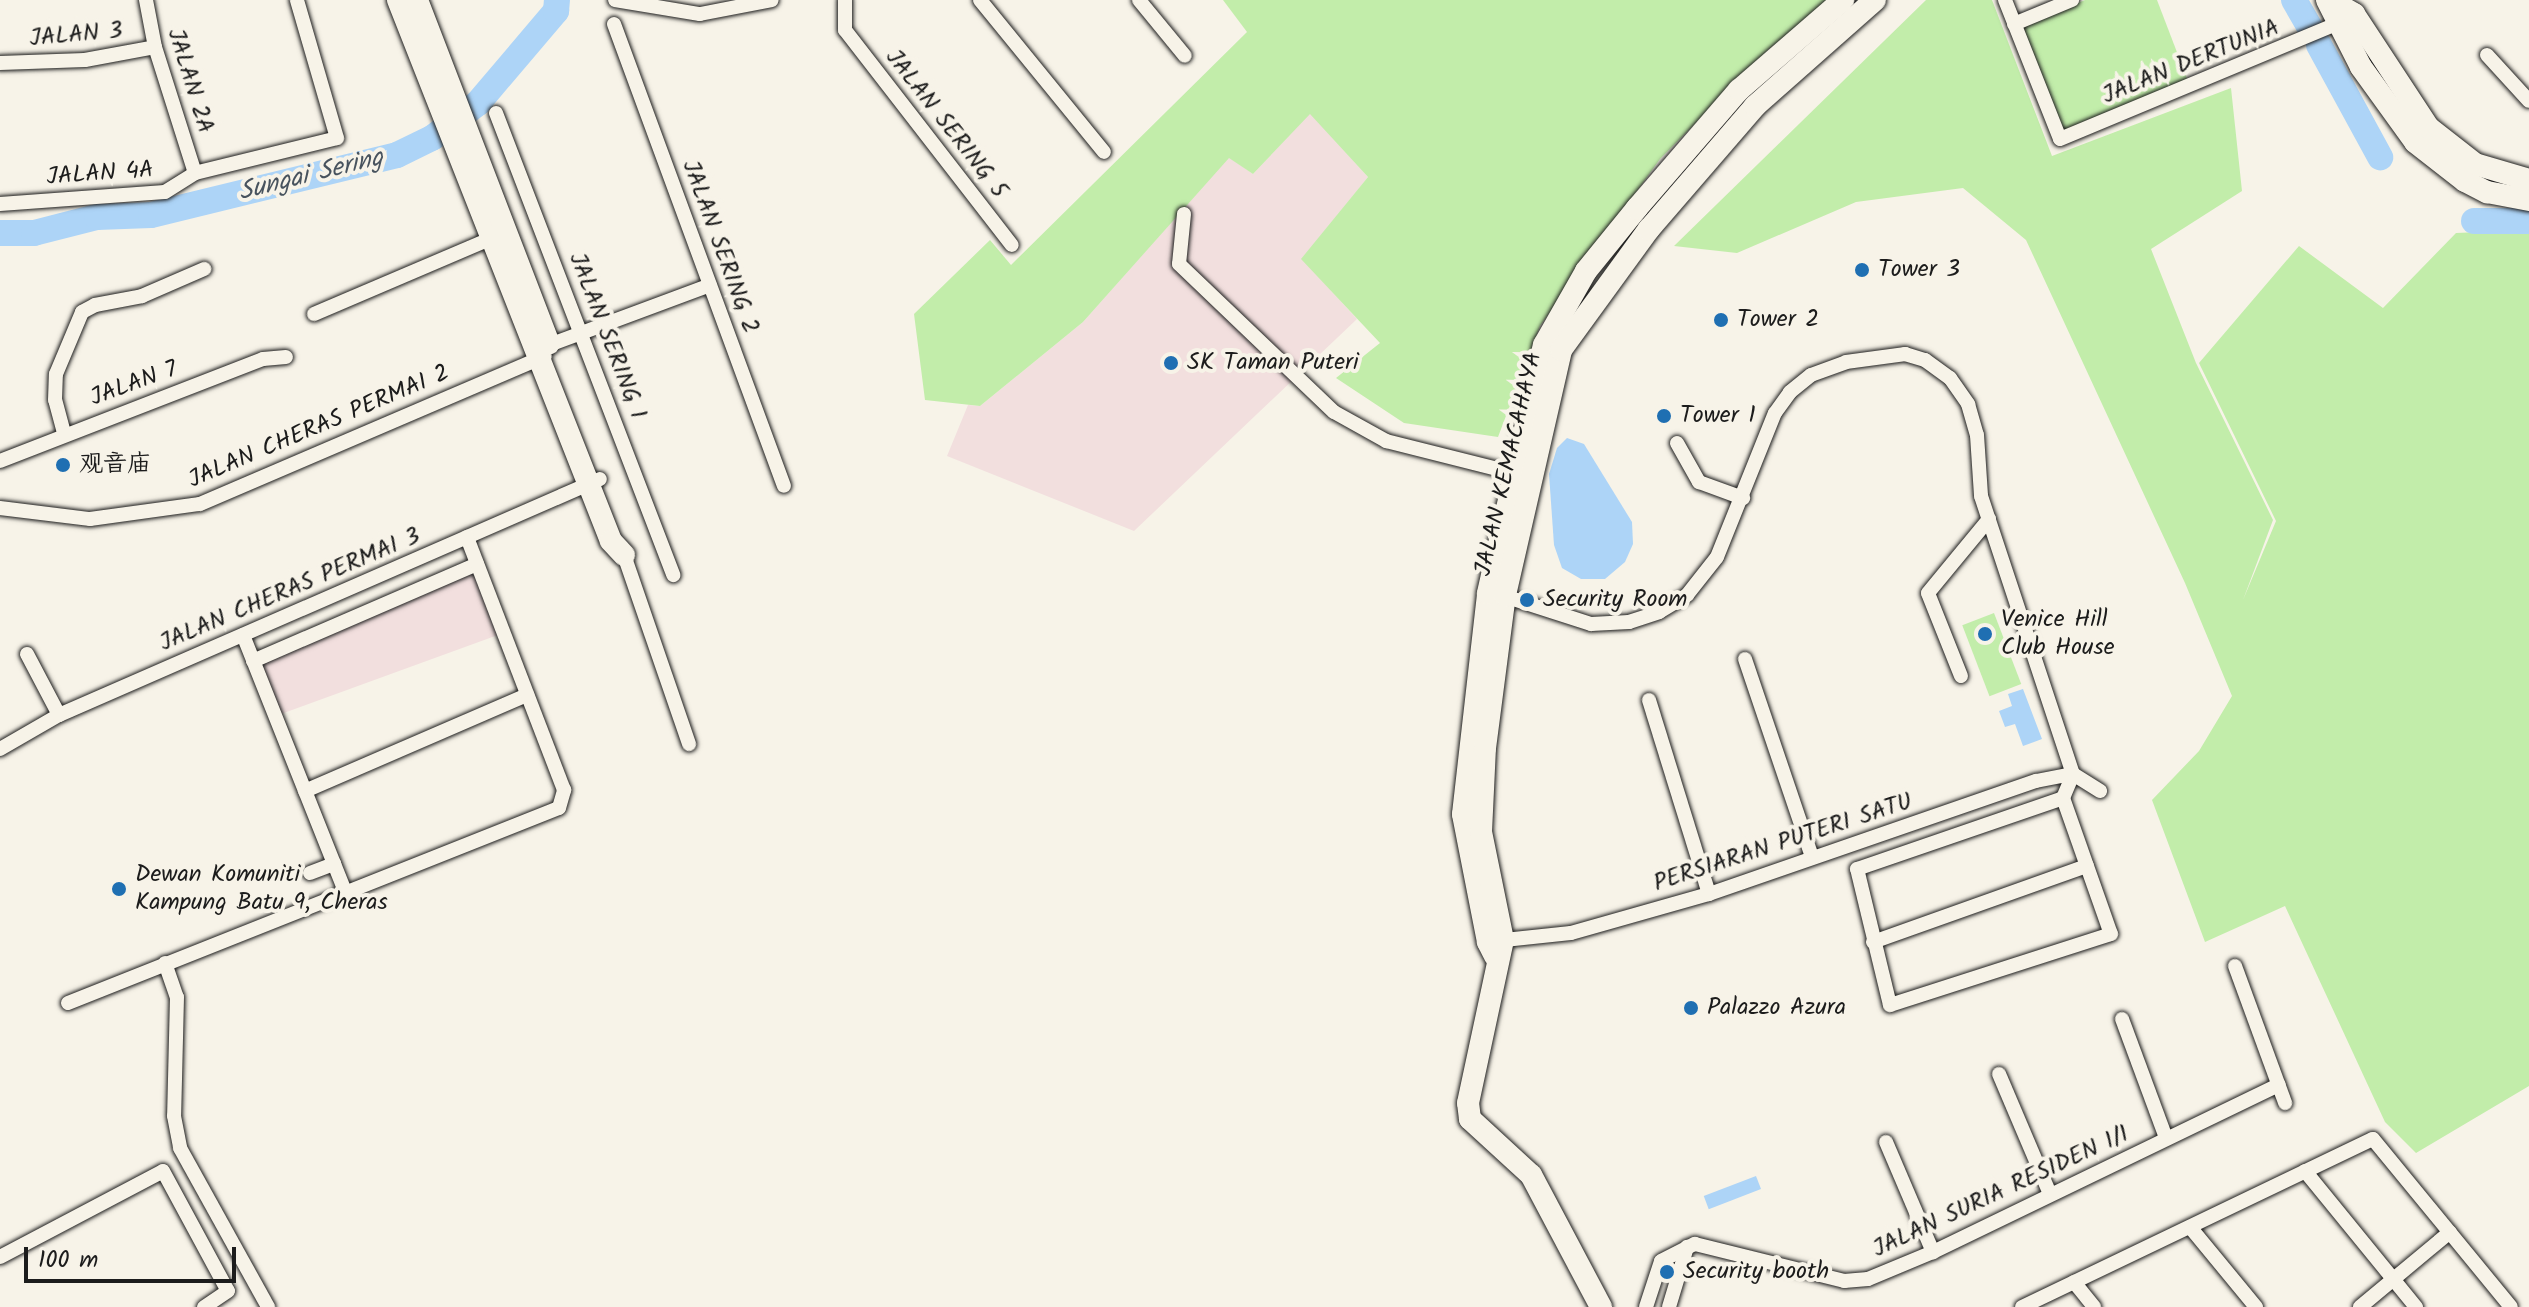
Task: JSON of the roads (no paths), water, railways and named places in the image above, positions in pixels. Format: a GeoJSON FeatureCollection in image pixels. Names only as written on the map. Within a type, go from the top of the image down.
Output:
{"type":"FeatureCollection","features":[{"type":"Feature","properties":{"kind":"street","name":"JALAN 2A"},"geometry":{"type":"LineString","coordinates":[[146,0],[155,47],[195,173]]}},
{"type":"Feature","properties":{"kind":"street","name":"JALAN 4A"},"geometry":{"type":"LineString","coordinates":[[0,204],[165,192],[195,173],[337,138],[297,0]]}},
{"type":"Feature","properties":{"kind":"street"},"geometry":{"type":"LineString","coordinates":[[398,0],[468,152],[624,555],[689,744]]}},
{"type":"Feature","properties":{"kind":"street"},"geometry":{"type":"LineString","coordinates":[[417,0],[449,106]]}},
{"type":"Feature","properties":{"kind":"street"},"geometry":{"type":"LineString","coordinates":[[620,0],[700,14],[772,0]]}},
{"type":"Feature","properties":{"kind":"street","name":"JALAN SERING 5"},"geometry":{"type":"LineString","coordinates":[[845,0],[845,30],[1012,245]]}},
{"type":"Feature","properties":{"kind":"street"},"geometry":{"type":"LineString","coordinates":[[980,0],[1104,152]]}},
{"type":"Feature","properties":{"kind":"street"},"geometry":{"type":"LineString","coordinates":[[1139,0],[1185,56]]}},
{"type":"Feature","properties":{"kind":"street","name":"JALAN KEMACAHAYA"},"geometry":{"type":"LineString","coordinates":[[1521,475],[1561,350],[1649,229],[1755,106],[1875,0]]}},
{"type":"Feature","properties":{"kind":"street"},"geometry":{"type":"LineString","coordinates":[[2005,0],[2014,24],[2072,0]]}},
{"type":"Feature","properties":{"kind":"street"},"geometry":{"type":"LineString","coordinates":[[2328,0],[2346,20],[2422,135],[2465,181],[2487,192],[2529,200]]}},
{"type":"Feature","properties":{"kind":"street","name":"JALAN KEMACAHAYA"},"geometry":{"type":"LineString","coordinates":[[1601,1307],[1531,1175],[1470,1119],[1468,1103],[1496,948],[1481,832],[1496,594],[1544,345],[1586,271],[1739,90],[1841,1]]}},
{"type":"Feature","properties":{"kind":"street","name":"JALAN DERTUNIA"},"geometry":{"type":"LineString","coordinates":[[2014,24],[2060,139],[2346,20]]}},
{"type":"Feature","properties":{"kind":"street","name":"JALAN SERING 2"},"geometry":{"type":"LineString","coordinates":[[614,24],[784,486]]}},
{"type":"Feature","properties":{"kind":"street","name":"JALAN 3"},"geometry":{"type":"LineString","coordinates":[[0,63],[85,60],[155,47]]}},
{"type":"Feature","properties":{"kind":"street"},"geometry":{"type":"LineString","coordinates":[[2487,55],[2529,101]]}},
{"type":"Feature","properties":{"kind":"street","name":"JALAN SERING 1"},"geometry":{"type":"LineString","coordinates":[[496,113],[584,332],[673,575]]}},
{"type":"Feature","properties":{"kind":"street"},"geometry":{"type":"LineString","coordinates":[[2422,135],[2475,164],[2529,180]]}},
{"type":"Feature","properties":{"kind":"street"},"geometry":{"type":"LineString","coordinates":[[468,152],[492,238],[544,351]]}},
{"type":"Feature","properties":{"kind":"street"},"geometry":{"type":"LineString","coordinates":[[1184,214],[1179,264],[1334,412],[1386,441],[1521,475]]}},
{"type":"Feature","properties":{"kind":"street"},"geometry":{"type":"LineString","coordinates":[[314,314],[492,238]]}},
{"type":"Feature","properties":{"kind":"street"},"geometry":{"type":"LineString","coordinates":[[64,433],[55,400],[56,374],[82,312],[95,305],[142,296],[204,269]]}},
{"type":"Feature","properties":{"kind":"street","name":"JALAN CHERAS PERMAI 2"},"geometry":{"type":"LineString","coordinates":[[0,508],[90,519],[200,504],[584,332],[710,285]]}},
{"type":"Feature","properties":{"kind":"street"},"geometry":{"type":"LineString","coordinates":[[1496,594],[1591,624],[1629,622],[1659,612],[1687,595],[1717,557],[1775,413],[1790,392],[1811,375],[1846,362],[1905,354],[1925,360],[1950,378],[1968,404],[1989,519],[2073,774],[2100,791]]}},
{"type":"Feature","properties":{"kind":"street","name":"JALAN 7"},"geometry":{"type":"LineString","coordinates":[[0,461],[64,433],[263,359],[286,357]]}},
{"type":"Feature","properties":{"kind":"street"},"geometry":{"type":"LineString","coordinates":[[1677,443],[1699,482],[1743,498]]}},
{"type":"Feature","properties":{"kind":"street","name":"JALAN CHERAS PERMAI 3"},"geometry":{"type":"LineString","coordinates":[[0,749],[59,715],[595,482]]}},
{"type":"Feature","properties":{"kind":"street"},"geometry":{"type":"LineString","coordinates":[[1961,676],[1928,593],[1989,519]]}},
{"type":"Feature","properties":{"kind":"street"},"geometry":{"type":"LineString","coordinates":[[68,1003],[344,889],[559,808],[564,790],[467,537]]}},
{"type":"Feature","properties":{"kind":"street"},"geometry":{"type":"LineString","coordinates":[[253,661],[477,564]]}},
{"type":"Feature","properties":{"kind":"street"},"geometry":{"type":"LineString","coordinates":[[243,635],[344,889]]}},
{"type":"Feature","properties":{"kind":"street"},"geometry":{"type":"LineString","coordinates":[[27,654],[59,715]]}},
{"type":"Feature","properties":{"kind":"street"},"geometry":{"type":"LineString","coordinates":[[1745,659],[1812,857]]}},
{"type":"Feature","properties":{"kind":"street"},"geometry":{"type":"LineString","coordinates":[[305,791],[527,695]]}},
{"type":"Feature","properties":{"kind":"street"},"geometry":{"type":"LineString","coordinates":[[1649,700],[1709,894]]}},
{"type":"Feature","properties":{"kind":"street"},"geometry":{"type":"LineString","coordinates":[[2063,798],[1862,865],[1857,875],[1890,1005],[2111,934],[2063,798],[2073,774]]}},
{"type":"Feature","properties":{"kind":"street","name":"PERSIARAN PUTERI SATU"},"geometry":{"type":"LineString","coordinates":[[1496,948],[1571,933],[1709,894],[2036,781],[2073,774]]}},
{"type":"Feature","properties":{"kind":"street"},"geometry":{"type":"LineString","coordinates":[[310,873],[334,864]]}},
{"type":"Feature","properties":{"kind":"street"},"geometry":{"type":"LineString","coordinates":[[1873,942],[2087,866]]}},
{"type":"Feature","properties":{"kind":"street"},"geometry":{"type":"LineString","coordinates":[[165,963],[177,997],[174,1116],[180,1148],[268,1307]]}},
{"type":"Feature","properties":{"kind":"street"},"geometry":{"type":"LineString","coordinates":[[2235,966],[2285,1103]]}},
{"type":"Feature","properties":{"kind":"street"},"geometry":{"type":"LineString","coordinates":[[2122,1019],[2166,1138]]}},
{"type":"Feature","properties":{"kind":"street"},"geometry":{"type":"LineString","coordinates":[[1999,1074],[2050,1194]]}},
{"type":"Feature","properties":{"kind":"street","name":"JALAN SURIA RESIDEN 1/1"},"geometry":{"type":"LineString","coordinates":[[1687,1247],[1714,1246],[1855,1282],[1933,1252],[2279,1085]]}},
{"type":"Feature","properties":{"kind":"street"},"geometry":{"type":"LineString","coordinates":[[2022,1307],[2373,1139],[2511,1307]]}},
{"type":"Feature","properties":{"kind":"street"},"geometry":{"type":"LineString","coordinates":[[1886,1142],[1933,1252]]}},
{"type":"Feature","properties":{"kind":"street"},"geometry":{"type":"LineString","coordinates":[[0,1257],[163,1171],[228,1291],[204,1307]]}},
{"type":"Feature","properties":{"kind":"street"},"geometry":{"type":"LineString","coordinates":[[2305,1171],[2416,1307]]}},
{"type":"Feature","properties":{"kind":"street"},"geometry":{"type":"LineString","coordinates":[[2190,1227],[2256,1307]]}},
{"type":"Feature","properties":{"kind":"street"},"geometry":{"type":"LineString","coordinates":[[2360,1307],[2450,1232]]}},
{"type":"Feature","properties":{"kind":"street"},"geometry":{"type":"LineString","coordinates":[[1646,1307],[1661,1261],[1687,1247]]}},
{"type":"Feature","properties":{"kind":"street"},"geometry":{"type":"LineString","coordinates":[[1669,1307],[1687,1247]]}},
{"type":"Feature","properties":{"kind":"street"},"geometry":{"type":"LineString","coordinates":[[2074,1282],[2094,1307]]}},
{"type":"Feature","properties":{"kind":"water"},"geometry":{"type":"Polygon","coordinates":[[[1567,438],[1584,444],[1632,522],[1633,544],[1625,562],[1605,579],[1581,579],[1562,568],[1554,545],[1549,474],[1557,448],[1567,438]]]}},
{"type":"Feature","properties":{"kind":"water"},"geometry":{"type":"Polygon","coordinates":[[[2023,689],[2042,739],[2023,746],[2015,724],[2005,727],[1999,711],[2012,706],[2008,694],[2023,689]]]}},
{"type":"Feature","properties":{"kind":"water"},"geometry":{"type":"Polygon","coordinates":[[[1756,1176],[1761,1189],[1709,1209],[1704,1196],[1756,1176]]]}},
{"type":"Feature","properties":{"kind":"waterway","name":"Sungai Sering"},"geometry":{"type":"LineString","coordinates":[[0,233],[34,233],[97,217],[151,215],[397,155],[432,138],[478,103],[556,11],[557,0]]}},
{"type":"Feature","properties":{"kind":"waterway"},"geometry":{"type":"LineString","coordinates":[[2294,0],[2311,30]]}},
{"type":"Feature","properties":{"kind":"waterway"},"geometry":{"type":"LineString","coordinates":[[2319,45],[2380,157]]}},
{"type":"Feature","properties":{"kind":"waterway"},"geometry":{"type":"LineString","coordinates":[[2474,221],[2529,221]]}},
{"type":"Feature","properties":{"kind":"place","name":"Tower 3"},"geometry":{"type":"Point","coordinates":[1862,270]}},
{"type":"Feature","properties":{"kind":"place","name":"Tower 2"},"geometry":{"type":"Point","coordinates":[1721,320]}},
{"type":"Feature","properties":{"kind":"place","name":"SK Taman Puteri"},"geometry":{"type":"Point","coordinates":[1171,363]}},
{"type":"Feature","properties":{"kind":"place","name":"Tower 1"},"geometry":{"type":"Point","coordinates":[1664,416]}},
{"type":"Feature","properties":{"kind":"place","name":"观音庙"},"geometry":{"type":"Point","coordinates":[63,465]}},
{"type":"Feature","properties":{"kind":"place","name":"Security Room"},"geometry":{"type":"Point","coordinates":[1527,600]}},
{"type":"Feature","properties":{"kind":"place","name":"Venice Hill Club House"},"geometry":{"type":"Point","coordinates":[1985,634]}},
{"type":"Feature","properties":{"kind":"place","name":"Dewan Komuniti Kampung Batu 9, Cheras"},"geometry":{"type":"Point","coordinates":[119,889]}},
{"type":"Feature","properties":{"kind":"place","name":"Palazzo Azura"},"geometry":{"type":"Point","coordinates":[1691,1008]}},
{"type":"Feature","properties":{"kind":"place","name":"Security booth"},"geometry":{"type":"Point","coordinates":[1667,1272]}}]}
